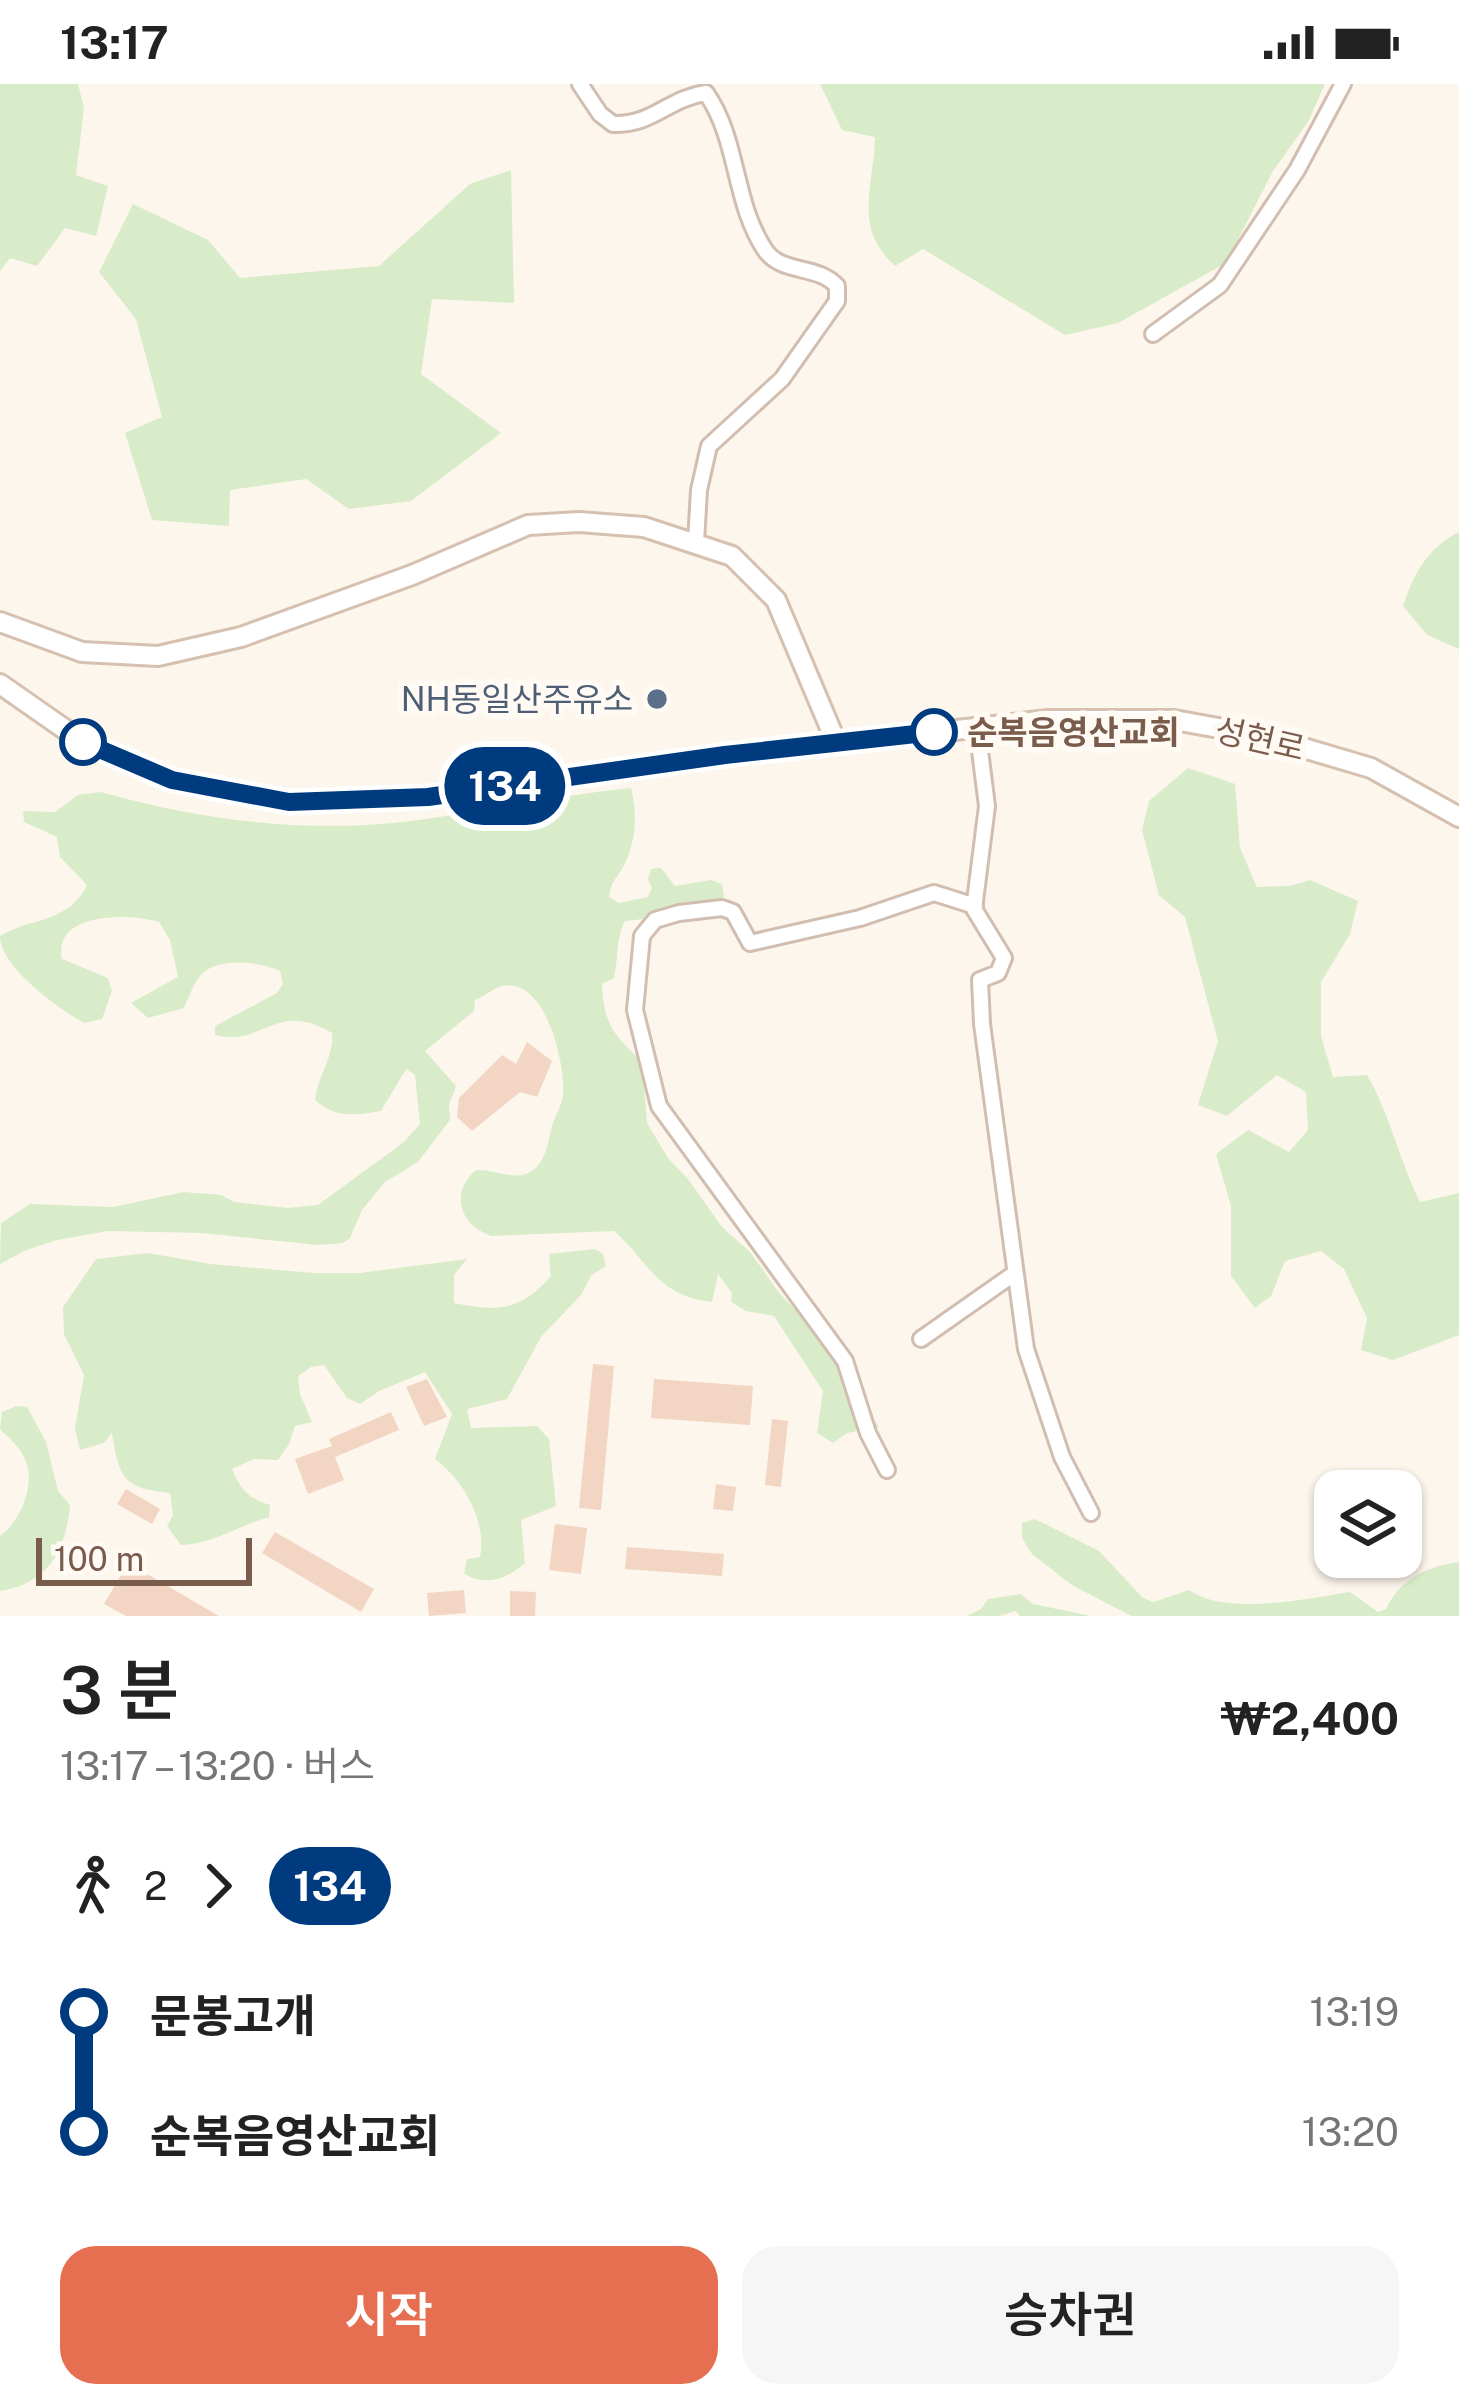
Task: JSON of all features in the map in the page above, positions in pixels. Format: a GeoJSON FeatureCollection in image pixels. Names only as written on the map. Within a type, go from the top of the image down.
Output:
{"type":"FeatureCollection","features":[{"type":"Feature","properties":{"kind":"main road"},"geometry":{"type":"LineString","coordinates":[[0,622],[82,652],[158,656],[241,637],[412,575],[528,525],[579,522],[644,527],[732,556],[776,600],[836,742]]}},
{"type":"Feature","properties":{"kind":"main road","name":"성현로"},"geometry":{"type":"LineString","coordinates":[[0,684],[83,742],[172,780],[289,802],[428,797],[836,742],[1048,720],[1174,720],[1263,736],[1371,768],[1459,817]]}},
{"type":"Feature","properties":{"kind":"street"},"geometry":{"type":"LineString","coordinates":[[580,84],[600,115],[613,124],[648,121],[679,100],[706,93],[725,128],[748,220],[765,250],[776,263],[827,275],[837,286],[837,301],[782,379],[709,446],[699,490],[696,542]]}},
{"type":"Feature","properties":{"kind":"street"},"geometry":{"type":"LineString","coordinates":[[1153,334],[1220,285],[1297,170],[1343,84]]}},
{"type":"Feature","properties":{"kind":"street"},"geometry":{"type":"LineString","coordinates":[[977,727],[987,806],[974,906],[1004,958],[998,974],[980,980],[982,1024],[1026,1349],[1062,1457],[1091,1513]]}},
{"type":"Feature","properties":{"kind":"street"},"geometry":{"type":"LineString","coordinates":[[887,1470],[868,1433],[845,1360],[659,1106],[635,1010],[642,936],[655,920],[722,908],[733,912],[750,943],[860,918],[934,893],[974,906]]}},
{"type":"Feature","properties":{"kind":"street"},"geometry":{"type":"LineString","coordinates":[[921,1339],[1015,1273]]}},
{"type":"Feature","properties":{"kind":"green space"},"geometry":{"type":"Polygon","coordinates":[[[0,84],[78,84],[84,108],[76,175],[108,186],[96,236],[65,228],[37,266],[10,258],[0,271],[0,84]]]}},
{"type":"Feature","properties":{"kind":"green space"},"geometry":{"type":"Polygon","coordinates":[[[820,84],[1325,84],[1226,263],[1118,323],[1065,335],[923,249],[895,266],[882,251],[870,221],[875,137],[842,130],[820,84]]]}},
{"type":"Feature","properties":{"kind":"green space"},"geometry":{"type":"Polygon","coordinates":[[[511,170],[514,303],[432,299],[421,374],[501,433],[411,501],[349,509],[306,479],[230,490],[229,526],[152,520],[125,433],[162,417],[136,319],[99,272],[133,204],[208,240],[240,278],[379,266],[470,184],[511,170]]]}},
{"type":"Feature","properties":{"kind":"green space"},"geometry":{"type":"Polygon","coordinates":[[[1459,532],[1459,649],[1427,635],[1403,606],[1423,563],[1459,532]]]}},
{"type":"Feature","properties":{"kind":"green space"},"geometry":{"type":"Polygon","coordinates":[[[1188,768],[1235,784],[1240,848],[1257,887],[1310,880],[1358,901],[1350,934],[1321,982],[1321,1036],[1333,1077],[1367,1075],[1420,1202],[1459,1193],[1459,1335],[1393,1360],[1361,1350],[1367,1318],[1344,1269],[1321,1251],[1285,1261],[1271,1296],[1255,1308],[1231,1276],[1231,1206],[1216,1154],[1248,1130],[1289,1152],[1308,1130],[1306,1092],[1277,1075],[1227,1116],[1198,1105],[1218,1041],[1185,917],[1159,895],[1142,830],[1149,801],[1188,768]]]}},
{"type":"Feature","properties":{"kind":"green space"},"geometry":{"type":"Polygon","coordinates":[[[631,788],[633,840],[609,897],[619,903],[648,897],[651,869],[661,868],[675,886],[711,880],[722,884],[724,897],[701,906],[690,922],[672,916],[625,921],[614,978],[602,984],[612,1028],[642,1062],[647,1123],[722,1227],[750,1252],[802,1316],[879,1427],[847,1433],[833,1443],[817,1433],[823,1391],[774,1316],[746,1311],[731,1302],[732,1293],[718,1274],[712,1302],[693,1299],[666,1285],[614,1231],[491,1236],[472,1224],[461,1198],[468,1179],[476,1170],[518,1176],[536,1168],[562,1099],[561,1063],[549,1024],[529,993],[515,986],[499,987],[475,1000],[474,1011],[425,1051],[456,1086],[450,1120],[418,1162],[385,1182],[343,1243],[108,1231],[57,1240],[0,1264],[1,1223],[30,1204],[113,1207],[184,1192],[288,1208],[318,1205],[404,1142],[420,1124],[415,1075],[406,1069],[381,1111],[346,1114],[315,1100],[332,1033],[313,1024],[283,1022],[246,1035],[215,1035],[215,1026],[277,993],[283,984],[280,971],[252,963],[211,968],[197,980],[184,1008],[148,1018],[131,1003],[178,977],[170,940],[159,922],[131,917],[96,919],[69,932],[62,943],[62,959],[108,978],[112,991],[102,1019],[84,1023],[46,997],[9,961],[0,936],[60,913],[87,885],[60,857],[57,837],[24,822],[23,811],[55,812],[78,795],[101,792],[172,810],[246,821],[356,825],[423,820],[631,788]]]}},
{"type":"Feature","properties":{"kind":"green space"},"geometry":{"type":"Polygon","coordinates":[[[595,1249],[603,1254],[606,1266],[591,1276],[581,1295],[541,1337],[507,1399],[467,1409],[471,1428],[537,1426],[549,1439],[556,1506],[521,1520],[525,1563],[503,1577],[481,1580],[464,1574],[467,1559],[480,1557],[480,1530],[464,1490],[435,1459],[452,1414],[425,1372],[360,1404],[347,1398],[324,1365],[298,1376],[312,1422],[295,1426],[278,1460],[254,1459],[232,1469],[246,1492],[270,1505],[269,1517],[204,1541],[181,1545],[167,1526],[173,1515],[170,1493],[143,1488],[126,1478],[112,1433],[104,1443],[80,1450],[75,1428],[84,1375],[64,1334],[63,1307],[96,1259],[148,1253],[210,1264],[360,1273],[467,1259],[454,1275],[454,1303],[496,1308],[519,1302],[540,1288],[551,1276],[549,1254],[595,1249]]]}},
{"type":"Feature","properties":{"kind":"green space"},"geometry":{"type":"Polygon","coordinates":[[[27,1407],[46,1442],[58,1491],[70,1505],[64,1536],[51,1562],[31,1581],[0,1591],[0,1536],[20,1512],[29,1479],[23,1455],[0,1429],[2,1412],[27,1407]]]}},
{"type":"Feature","properties":{"kind":"green space"},"geometry":{"type":"Polygon","coordinates":[[[1035,1519],[1099,1551],[1143,1598],[1153,1602],[1189,1590],[1204,1598],[1244,1604],[1350,1592],[1378,1612],[1414,1578],[1459,1562],[1459,1616],[1131,1616],[1072,1585],[1032,1554],[1022,1538],[1022,1523],[1035,1519]]]}},
{"type":"Feature","properties":{"kind":"green space"},"geometry":{"type":"Polygon","coordinates":[[[1021,1594],[1033,1604],[1091,1616],[1020,1616],[1016,1611],[967,1616],[988,1599],[1021,1594]]]}},
{"type":"Feature","properties":{"kind":"building"},"geometry":{"type":"Polygon","coordinates":[[[527,1042],[552,1061],[537,1097],[520,1092],[472,1131],[457,1117],[459,1098],[502,1055],[516,1064],[527,1042]]]}},
{"type":"Feature","properties":{"kind":"building"},"geometry":{"type":"Polygon","coordinates":[[[593,1364],[614,1366],[601,1510],[579,1508],[593,1364]]]}},
{"type":"Feature","properties":{"kind":"building"},"geometry":{"type":"Polygon","coordinates":[[[427,1379],[447,1417],[424,1426],[406,1387],[427,1379]]]}},
{"type":"Feature","properties":{"kind":"building"},"geometry":{"type":"Polygon","coordinates":[[[654,1379],[753,1386],[750,1425],[651,1418],[654,1379]]]}},
{"type":"Feature","properties":{"kind":"building"},"geometry":{"type":"Polygon","coordinates":[[[391,1412],[399,1430],[335,1457],[344,1480],[308,1494],[295,1459],[332,1446],[329,1439],[391,1412]]]}},
{"type":"Feature","properties":{"kind":"building"},"geometry":{"type":"Polygon","coordinates":[[[772,1419],[788,1421],[781,1487],[765,1485],[772,1419]]]}},
{"type":"Feature","properties":{"kind":"building"},"geometry":{"type":"Polygon","coordinates":[[[716,1484],[736,1487],[733,1511],[713,1509],[716,1484]]]}},
{"type":"Feature","properties":{"kind":"building"},"geometry":{"type":"Polygon","coordinates":[[[126,1489],[160,1509],[152,1524],[117,1504],[126,1489]]]}},
{"type":"Feature","properties":{"kind":"building"},"geometry":{"type":"Polygon","coordinates":[[[555,1524],[587,1528],[581,1574],[549,1570],[555,1524]]]}},
{"type":"Feature","properties":{"kind":"building"},"geometry":{"type":"Polygon","coordinates":[[[275,1532],[374,1589],[361,1612],[262,1553],[275,1532]]]}},
{"type":"Feature","properties":{"kind":"building"},"geometry":{"type":"Polygon","coordinates":[[[627,1547],[724,1554],[722,1576],[625,1569],[627,1547]]]}},
{"type":"Feature","properties":{"kind":"building"},"geometry":{"type":"Polygon","coordinates":[[[128,1563],[219,1616],[126,1616],[104,1604],[128,1563]]]}},
{"type":"Feature","properties":{"kind":"building"},"geometry":{"type":"Polygon","coordinates":[[[464,1590],[466,1613],[429,1616],[427,1593],[464,1590]]]}},
{"type":"Feature","properties":{"kind":"building"},"geometry":{"type":"Polygon","coordinates":[[[510,1591],[536,1592],[535,1616],[510,1616],[510,1591]]]}},
{"type":"Feature","properties":{"kind":"bus line","name":"134"},"geometry":{"type":"LineString","coordinates":[[83,742],[172,780],[289,802],[428,797],[725,755],[934,732]]}},
{"type":"Feature","properties":{"kind":"place","name":"NH동일산주유소"},"geometry":{"type":"Point","coordinates":[657,699]}},
{"type":"Feature","properties":{"kind":"place","name":"순복음영산교회"},"geometry":{"type":"Point","coordinates":[934,732]}}]}
